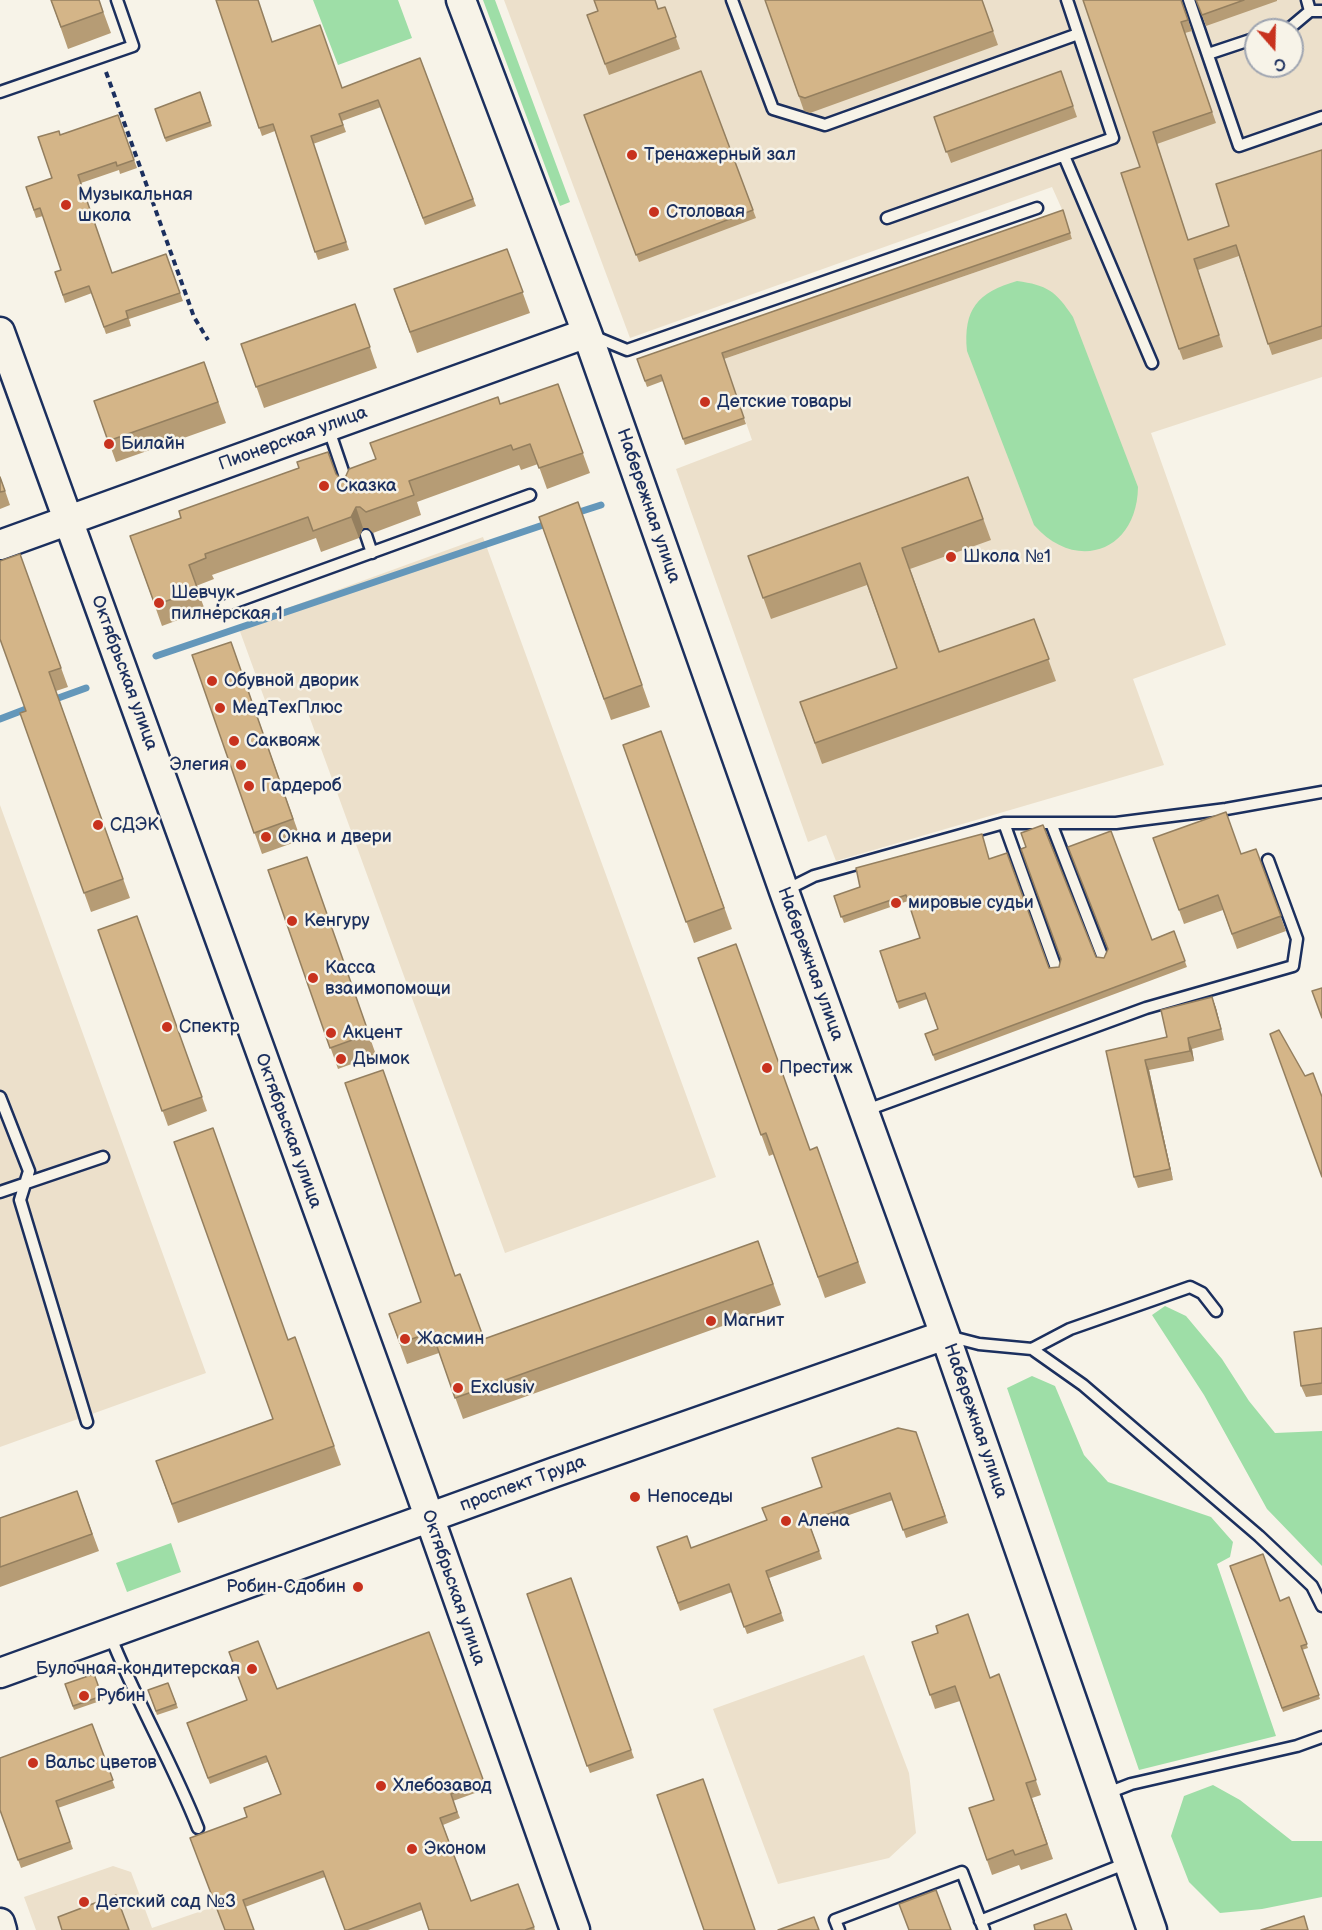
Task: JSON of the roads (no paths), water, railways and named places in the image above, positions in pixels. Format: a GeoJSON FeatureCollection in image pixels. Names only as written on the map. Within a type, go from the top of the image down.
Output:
{"type":"FeatureCollection","features":[{"type":"Feature","properties":{"kind":"street","name":"Набережная улица"},"geometry":{"type":"LineString","coordinates":[[461,0],[587,333],[783,891],[945,1335],[1152,1930]]}},
{"type":"Feature","properties":{"kind":"street","name":"Пионерская улица"},"geometry":{"type":"LineString","coordinates":[[0,545],[587,333]]}},
{"type":"Feature","properties":{"kind":"street","name":"Октябрьская улица"},"geometry":{"type":"LineString","coordinates":[[2,341],[69,520],[429,1518],[575,1930]]}},
{"type":"Feature","properties":{"kind":"street","name":"проспект Труда"},"geometry":{"type":"LineString","coordinates":[[0,1673],[945,1335]]}},
{"type":"Feature","properties":{"kind":"street"},"geometry":{"type":"LineString","coordinates":[[0,1923],[2,1930]]}},
{"type":"Feature","properties":{"kind":"lane"},"geometry":{"type":"LineString","coordinates":[[0,92],[134,46],[117,0]]}},
{"type":"Feature","properties":{"kind":"lane"},"geometry":{"type":"LineString","coordinates":[[732,0],[773,109],[825,124],[1078,34]]}},
{"type":"Feature","properties":{"kind":"lane"},"geometry":{"type":"LineString","coordinates":[[887,218],[1113,138],[1067,0]]}},
{"type":"Feature","properties":{"kind":"lane"},"geometry":{"type":"LineString","coordinates":[[1189,0],[1239,146],[1322,117]]}},
{"type":"Feature","properties":{"kind":"lane"},"geometry":{"type":"LineString","coordinates":[[1298,18],[1308,5],[1322,11]]}},
{"type":"Feature","properties":{"kind":"lane"},"geometry":{"type":"LineString","coordinates":[[1208,54],[1244,42]]}},
{"type":"Feature","properties":{"kind":"lane"},"geometry":{"type":"LineString","coordinates":[[1064,156],[1152,363]]}},
{"type":"Feature","properties":{"kind":"lane"},"geometry":{"type":"LineString","coordinates":[[587,333],[627,350],[1037,208]]}},
{"type":"Feature","properties":{"kind":"lane"},"geometry":{"type":"LineString","coordinates":[[328,427],[350,492]]}},
{"type":"Feature","properties":{"kind":"lane"},"geometry":{"type":"LineString","coordinates":[[224,606],[530,495]]}},
{"type":"Feature","properties":{"kind":"lane"},"geometry":{"type":"LineString","coordinates":[[366,535],[372,553]]}},
{"type":"Feature","properties":{"kind":"lane"},"geometry":{"type":"LineString","coordinates":[[783,891],[814,876],[1004,823],[1116,823],[1226,809],[1322,792]]}},
{"type":"Feature","properties":{"kind":"lane"},"geometry":{"type":"LineString","coordinates":[[1004,823],[1056,968]]}},
{"type":"Feature","properties":{"kind":"lane"},"geometry":{"type":"LineString","coordinates":[[1052,823],[1103,958]]}},
{"type":"Feature","properties":{"kind":"lane"},"geometry":{"type":"LineString","coordinates":[[864,1111],[1146,1008],[1293,966],[1297,939],[1268,860]]}},
{"type":"Feature","properties":{"kind":"lane"},"geometry":{"type":"LineString","coordinates":[[0,1097],[29,1171],[20,1200],[87,1422]]}},
{"type":"Feature","properties":{"kind":"lane"},"geometry":{"type":"LineString","coordinates":[[0,1192],[103,1157]]}},
{"type":"Feature","properties":{"kind":"lane"},"geometry":{"type":"LineString","coordinates":[[1032,1349],[1070,1329],[1190,1287],[1202,1293],[1216,1311]]}},
{"type":"Feature","properties":{"kind":"lane"},"geometry":{"type":"LineString","coordinates":[[945,1335],[979,1344],[1032,1349],[1083,1384],[1259,1536],[1312,1586],[1322,1606]]}},
{"type":"Feature","properties":{"kind":"lane"},"geometry":{"type":"LineString","coordinates":[[110,1635],[136,1699],[177,1774],[198,1828]]}},
{"type":"Feature","properties":{"kind":"lane"},"geometry":{"type":"LineString","coordinates":[[1103,1794],[1131,1784],[1297,1746],[1322,1737]]}},
{"type":"Feature","properties":{"kind":"lane"},"geometry":{"type":"LineString","coordinates":[[839,1930],[835,1920],[962,1872],[982,1925],[1128,1863]]}},
{"type":"Feature","properties":{"kind":"waterway"},"geometry":{"type":"LineString","coordinates":[[573,514],[601,505]]}},
{"type":"Feature","properties":{"kind":"waterway"},"geometry":{"type":"LineString","coordinates":[[156,656],[549,523]]}},
{"type":"Feature","properties":{"kind":"waterway"},"geometry":{"type":"LineString","coordinates":[[50,701],[86,688]]}},
{"type":"Feature","properties":{"kind":"waterway"},"geometry":{"type":"LineString","coordinates":[[0,719],[34,706]]}},
{"type":"Feature","properties":{"kind":"place","name":"Тренажерный зал"},"geometry":{"type":"Point","coordinates":[632,155]}},
{"type":"Feature","properties":{"kind":"place","name":"Музыкальная школа"},"geometry":{"type":"Point","coordinates":[66,205]}},
{"type":"Feature","properties":{"kind":"place","name":"Столовая"},"geometry":{"type":"Point","coordinates":[654,212]}},
{"type":"Feature","properties":{"kind":"place","name":"Детские товары"},"geometry":{"type":"Point","coordinates":[705,402]}},
{"type":"Feature","properties":{"kind":"place","name":"Билайн"},"geometry":{"type":"Point","coordinates":[109,444]}},
{"type":"Feature","properties":{"kind":"place","name":"Сказка"},"geometry":{"type":"Point","coordinates":[324,486]}},
{"type":"Feature","properties":{"kind":"place","name":"Школа №1"},"geometry":{"type":"Point","coordinates":[951,557]}},
{"type":"Feature","properties":{"kind":"place","name":"Шевчук пилнерская 1"},"geometry":{"type":"Point","coordinates":[159,603]}},
{"type":"Feature","properties":{"kind":"place","name":"Обувной дворик"},"geometry":{"type":"Point","coordinates":[212,681]}},
{"type":"Feature","properties":{"kind":"place","name":"МедТехПлюс"},"geometry":{"type":"Point","coordinates":[220,708]}},
{"type":"Feature","properties":{"kind":"place","name":"Саквояж"},"geometry":{"type":"Point","coordinates":[234,741]}},
{"type":"Feature","properties":{"kind":"place","name":"Элегия"},"geometry":{"type":"Point","coordinates":[241,765]}},
{"type":"Feature","properties":{"kind":"place","name":"Гардероб"},"geometry":{"type":"Point","coordinates":[249,786]}},
{"type":"Feature","properties":{"kind":"place","name":"СДЭК"},"geometry":{"type":"Point","coordinates":[98,825]}},
{"type":"Feature","properties":{"kind":"place","name":"Окна и двери"},"geometry":{"type":"Point","coordinates":[266,837]}},
{"type":"Feature","properties":{"kind":"place","name":"мировые судьи"},"geometry":{"type":"Point","coordinates":[896,903]}},
{"type":"Feature","properties":{"kind":"place","name":"Кенгуру"},"geometry":{"type":"Point","coordinates":[292,921]}},
{"type":"Feature","properties":{"kind":"place","name":"Касса взаимопомощи"},"geometry":{"type":"Point","coordinates":[313,978]}},
{"type":"Feature","properties":{"kind":"place","name":"Спектр"},"geometry":{"type":"Point","coordinates":[167,1027]}},
{"type":"Feature","properties":{"kind":"place","name":"Акцент"},"geometry":{"type":"Point","coordinates":[331,1033]}},
{"type":"Feature","properties":{"kind":"place","name":"Дымок"},"geometry":{"type":"Point","coordinates":[341,1059]}},
{"type":"Feature","properties":{"kind":"place","name":"Престиж"},"geometry":{"type":"Point","coordinates":[767,1068]}},
{"type":"Feature","properties":{"kind":"place","name":"Магнит"},"geometry":{"type":"Point","coordinates":[711,1321]}},
{"type":"Feature","properties":{"kind":"place","name":"Жасмин"},"geometry":{"type":"Point","coordinates":[405,1339]}},
{"type":"Feature","properties":{"kind":"place","name":"Exclusiv"},"geometry":{"type":"Point","coordinates":[458,1388]}},
{"type":"Feature","properties":{"kind":"place","name":"Непоседы"},"geometry":{"type":"Point","coordinates":[635,1497]}},
{"type":"Feature","properties":{"kind":"place","name":"Алена"},"geometry":{"type":"Point","coordinates":[786,1521]}},
{"type":"Feature","properties":{"kind":"place","name":"Робин-Сдобин"},"geometry":{"type":"Point","coordinates":[358,1587]}},
{"type":"Feature","properties":{"kind":"place","name":"Булочная-кондитерская"},"geometry":{"type":"Point","coordinates":[252,1669]}},
{"type":"Feature","properties":{"kind":"place","name":"Рубин"},"geometry":{"type":"Point","coordinates":[84,1696]}},
{"type":"Feature","properties":{"kind":"place","name":"Вальс цветов"},"geometry":{"type":"Point","coordinates":[33,1763]}},
{"type":"Feature","properties":{"kind":"place","name":"Хлебозавод"},"geometry":{"type":"Point","coordinates":[381,1786]}},
{"type":"Feature","properties":{"kind":"place","name":"Эконом"},"geometry":{"type":"Point","coordinates":[412,1849]}},
{"type":"Feature","properties":{"kind":"place","name":"Детский сад №3"},"geometry":{"type":"Point","coordinates":[84,1902]}}]}
